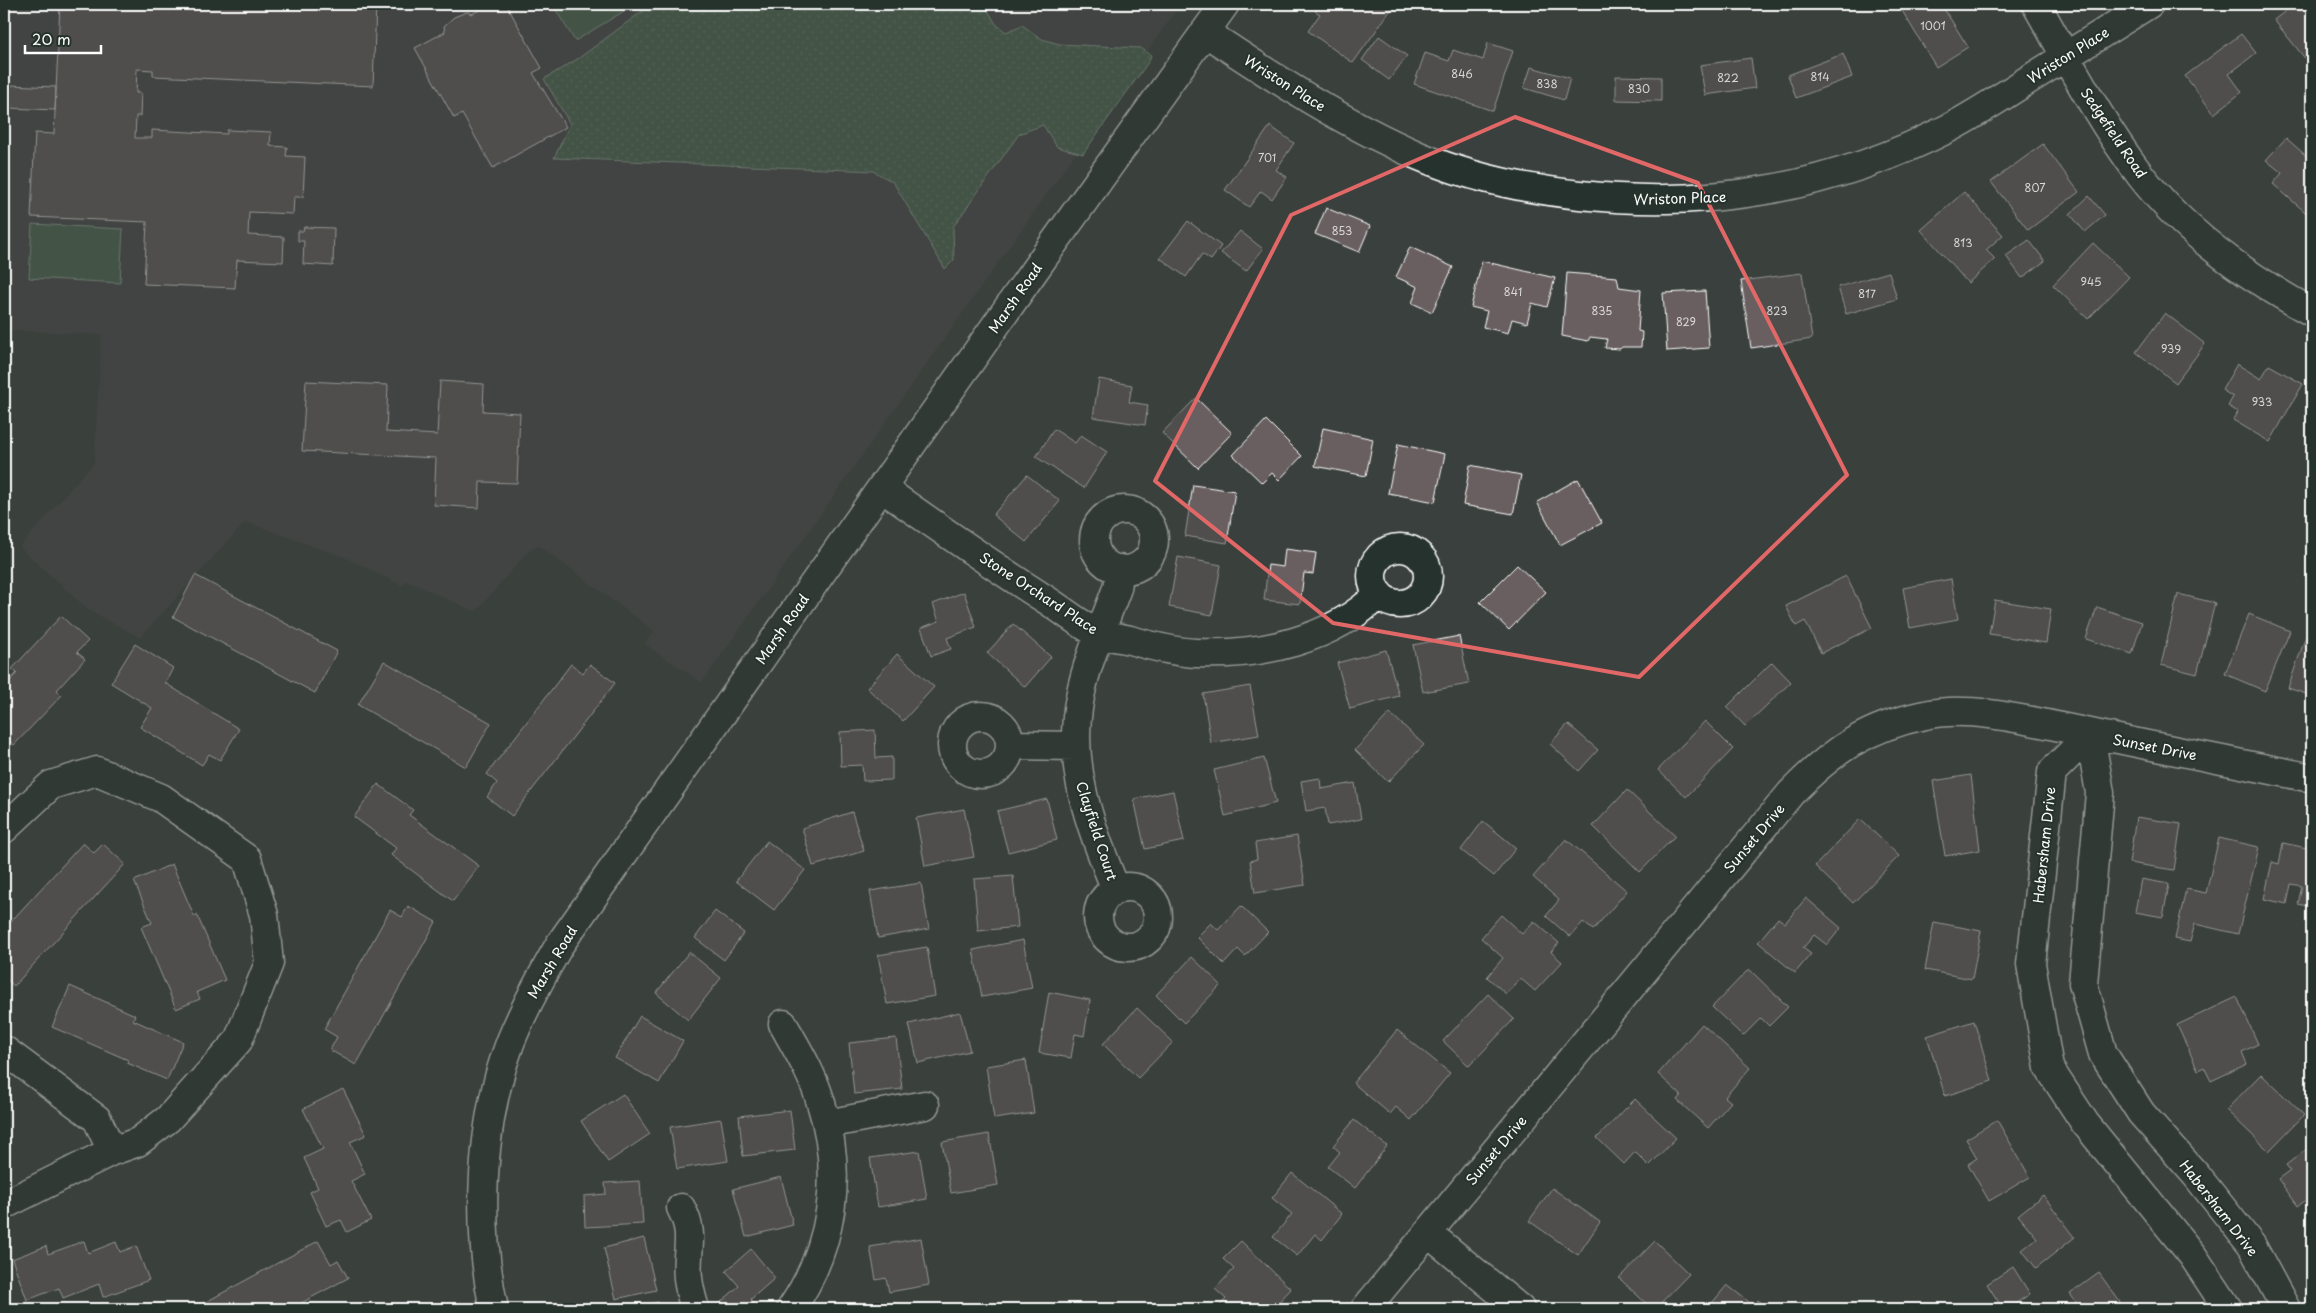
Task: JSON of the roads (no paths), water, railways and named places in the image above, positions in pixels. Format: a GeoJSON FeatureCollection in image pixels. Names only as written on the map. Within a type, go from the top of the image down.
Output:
{"type":"FeatureCollection","features":[{"type":"Feature","properties":{"kind":"street","name":"Marsh Road"},"geometry":{"type":"LineString","coordinates":[[494,1309],[489,1288],[484,1229],[484,1168],[493,1108],[500,1077],[510,1044],[532,993],[560,944],[1225,4]]}},
{"type":"Feature","properties":{"kind":"street","name":"Sedgefield Road"},"geometry":{"type":"LineString","coordinates":[[2036,4],[2108,129],[2142,177],[2180,219],[2231,262],[2287,299],[2312,312]]}},
{"type":"Feature","properties":{"kind":"street","name":"Wriston Place"},"geometry":{"type":"LineString","coordinates":[[1205,32],[1288,87],[1365,131],[1421,157],[1478,177],[1549,191],[1628,200],[1721,198],[1786,187],[1848,169],[1886,156],[1950,127],[2149,4]]}},
{"type":"Feature","properties":{"kind":"street","name":"Stone Orchard Place"},"geometry":{"type":"LineString","coordinates":[[882,488],[1010,576],[1100,634],[1154,646],[1196,653],[1242,652],[1310,637],[1358,614],[1379,594]]}},
{"type":"Feature","properties":{"kind":"street","name":"Clayfield Court"},"geometry":{"type":"LineString","coordinates":[[1116,890],[1096,838],[1079,783],[1076,746],[1079,699],[1117,588],[1120,570]]}},
{"type":"Feature","properties":{"kind":"street","name":"Sunset Drive"},"geometry":{"type":"LineString","coordinates":[[1365,1309],[1791,793],[1819,765],[1851,741],[1888,725],[1940,713],[1967,712],[2034,722],[2312,778]]}},
{"type":"Feature","properties":{"kind":"street","name":"Habersham Drive"},"geometry":{"type":"LineString","coordinates":[[2090,734],[2052,772],[2031,964],[2049,1068],[2085,1124],[2193,1256],[2228,1309]]}},
{"type":"Feature","properties":{"kind":"street","name":"Habersham Drive"},"geometry":{"type":"LineString","coordinates":[[2090,734],[2100,793],[2083,983],[2103,1054],[2141,1113],[2196,1175],[2252,1246],[2286,1309]]}},
{"type":"Feature","properties":{"kind":"street"},"geometry":{"type":"LineString","coordinates":[[1010,745],[1076,746]]}},
{"type":"Feature","properties":{"kind":"street"},"geometry":{"type":"LineString","coordinates":[[4,829],[51,785],[97,771],[160,798],[247,859],[264,915],[269,963],[238,1041],[168,1120],[138,1142],[112,1151],[4,1205]]}},
{"type":"Feature","properties":{"kind":"street"},"geometry":{"type":"LineString","coordinates":[[784,1024],[811,1076],[827,1124],[833,1161],[834,1188],[829,1226],[812,1275],[791,1309]]}},
{"type":"Feature","properties":{"kind":"street"},"geometry":{"type":"LineString","coordinates":[[4,1050],[97,1119],[112,1151]]}},
{"type":"Feature","properties":{"kind":"street"},"geometry":{"type":"LineString","coordinates":[[827,1124],[925,1105]]}},
{"type":"Feature","properties":{"kind":"street"},"geometry":{"type":"LineString","coordinates":[[681,1208],[687,1220],[691,1238],[688,1278],[694,1309]]}},
{"type":"Feature","properties":{"kind":"street"},"geometry":{"type":"LineString","coordinates":[[1428,1233],[1520,1309]]}}]}
